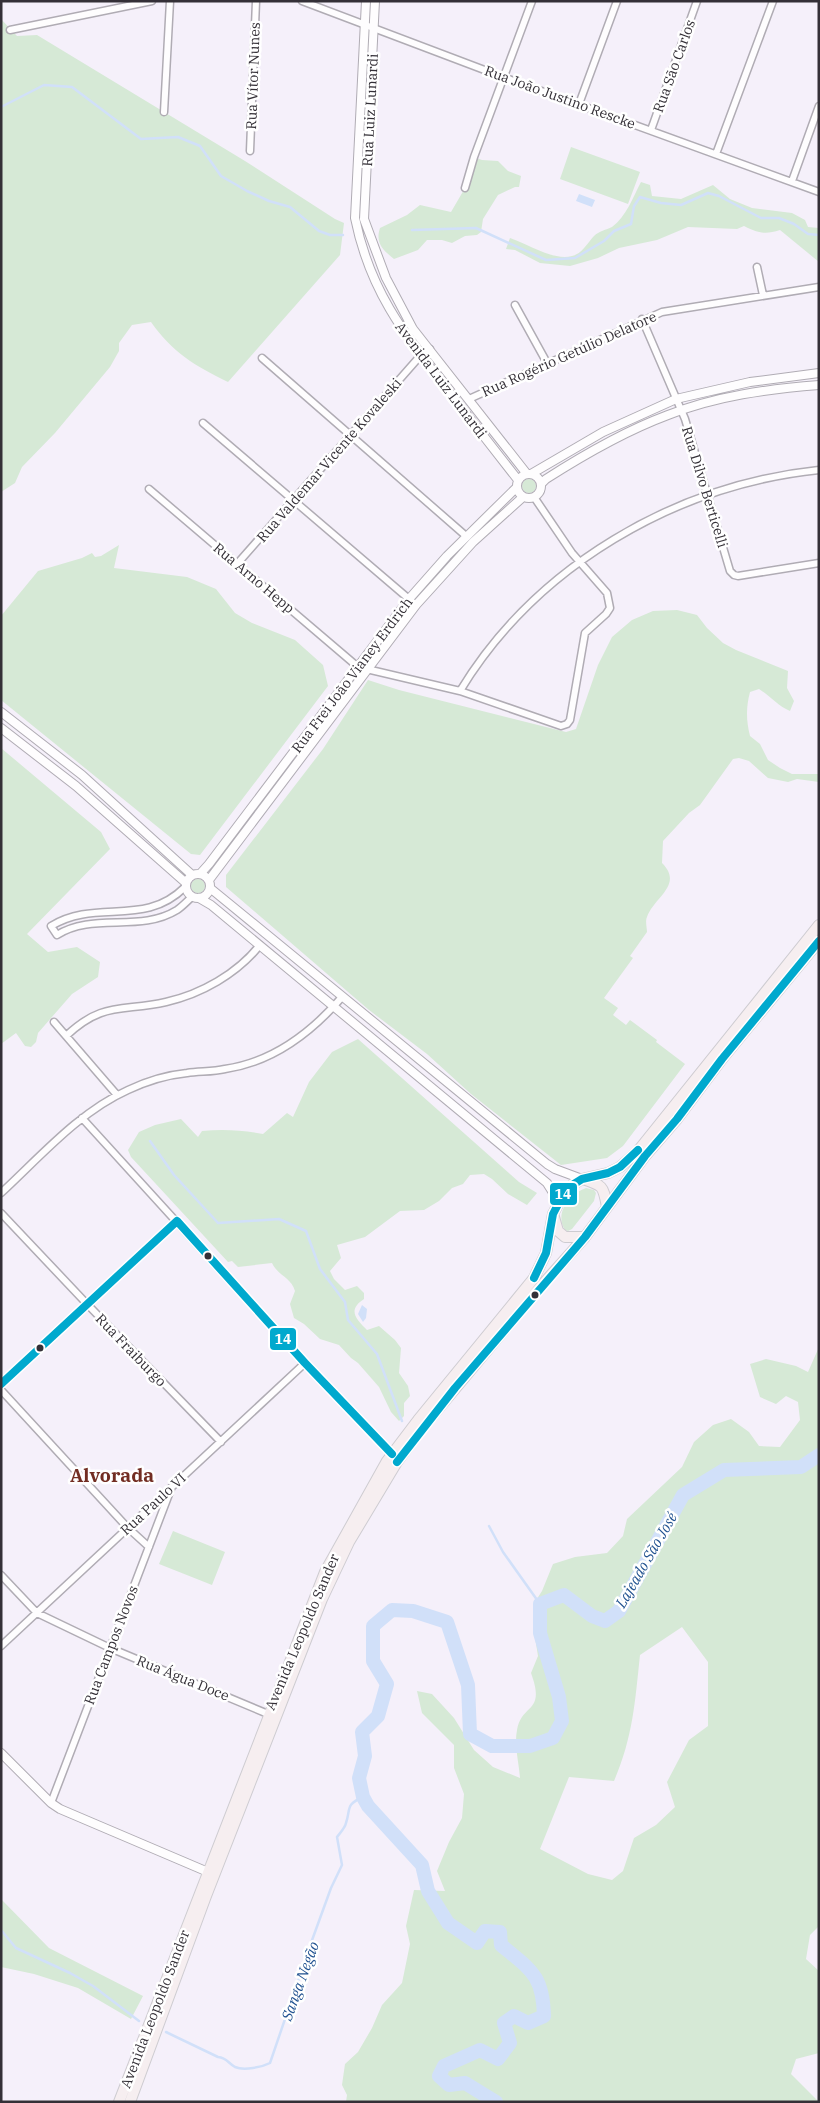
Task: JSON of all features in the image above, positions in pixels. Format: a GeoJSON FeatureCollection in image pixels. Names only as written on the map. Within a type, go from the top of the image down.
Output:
{"type":"FeatureCollection","features":[{"type":"Feature","properties":{"kind":"highway","name":"Avenida Leopoldo Sander"},"geometry":{"type":"LineString","coordinates":[[119,2102],[268,1714],[325,1572],[392,1454],[534,1278],[546,1253],[553,1214],[566,1189],[582,1178],[620,1167],[638,1151],[819,925]]}},
{"type":"Feature","properties":{"kind":"highway","name":"Avenida Leopoldo Sander"},"geometry":{"type":"LineString","coordinates":[[130,2102],[206,1896],[318,1608],[349,1542],[397,1462],[419,1432],[534,1294],[585,1237],[645,1156],[677,1119],[722,1059],[819,941]]}},
{"type":"Feature","properties":{"kind":"highway"},"geometry":{"type":"LineString","coordinates":[[582,1178],[601,1187],[604,1191],[607,1207]]}},
{"type":"Feature","properties":{"kind":"highway"},"geometry":{"type":"LineString","coordinates":[[553,1214],[558,1231],[562,1235],[565,1237],[585,1237]]}},
{"type":"Feature","properties":{"kind":"street"},"geometry":{"type":"LineString","coordinates":[[10,30],[152,1]]}},
{"type":"Feature","properties":{"kind":"street"},"geometry":{"type":"LineString","coordinates":[[164,112],[170,1]]}},
{"type":"Feature","properties":{"kind":"street","name":"Rua Vítor Nunes"},"geometry":{"type":"LineString","coordinates":[[250,151],[256,1]]}},
{"type":"Feature","properties":{"kind":"street","name":"Rua João Justino Rescke"},"geometry":{"type":"LineString","coordinates":[[302,1],[503,77],[819,192]]}},
{"type":"Feature","properties":{"kind":"street","name":"Rua Luiz Lunardi"},"geometry":{"type":"LineString","coordinates":[[354,218],[366,1]]}},
{"type":"Feature","properties":{"kind":"street","name":"Rua Luiz Lunardi"},"geometry":{"type":"LineString","coordinates":[[364,219],[375,1]]}},
{"type":"Feature","properties":{"kind":"street"},"geometry":{"type":"LineString","coordinates":[[465,188],[503,77],[532,1]]}},
{"type":"Feature","properties":{"kind":"street"},"geometry":{"type":"LineString","coordinates":[[579,104],[617,1]]}},
{"type":"Feature","properties":{"kind":"street","name":"Rua São Carlos"},"geometry":{"type":"LineString","coordinates":[[651,130],[697,1]]}},
{"type":"Feature","properties":{"kind":"street"},"geometry":{"type":"LineString","coordinates":[[716,154],[773,1]]}},
{"type":"Feature","properties":{"kind":"street"},"geometry":{"type":"LineString","coordinates":[[792,181],[819,106]]}},
{"type":"Feature","properties":{"kind":"street"},"geometry":{"type":"LineString","coordinates":[[354,218],[364,219]]}},
{"type":"Feature","properties":{"kind":"street","name":"Avenida Luiz Lunardi"},"geometry":{"type":"LineString","coordinates":[[354,218],[360,243],[376,283],[404,335],[518,484]]}},
{"type":"Feature","properties":{"kind":"street","name":"Avenida Luiz Lunardi"},"geometry":{"type":"LineString","coordinates":[[364,219],[377,259],[394,296],[413,328],[529,474]]}},
{"type":"Feature","properties":{"kind":"street"},"geometry":{"type":"LineString","coordinates":[[757,267],[763,295]]}},
{"type":"Feature","properties":{"kind":"street","name":"Rua Rogério Getúlio Delatore"},"geometry":{"type":"LineString","coordinates":[[469,399],[642,319],[676,309],[819,287]]}},
{"type":"Feature","properties":{"kind":"street"},"geometry":{"type":"LineString","coordinates":[[515,305],[547,363]]}},
{"type":"Feature","properties":{"kind":"street","name":"Rua Dilvo Berticelli"},"geometry":{"type":"LineString","coordinates":[[642,319],[681,410],[728,564],[734,575],[819,563]]}},
{"type":"Feature","properties":{"kind":"street","name":"Rua Valdemar Vicente Kovaleski"},"geometry":{"type":"LineString","coordinates":[[237,564],[420,355],[430,349]]}},
{"type":"Feature","properties":{"kind":"street"},"geometry":{"type":"LineString","coordinates":[[262,358],[466,536]]}},
{"type":"Feature","properties":{"kind":"street"},"geometry":{"type":"LineString","coordinates":[[529,474],[538,477],[541,484],[540,492],[534,497],[523,497],[518,484],[529,474],[603,432],[676,399],[750,382],[819,374]]}},
{"type":"Feature","properties":{"kind":"street"},"geometry":{"type":"LineString","coordinates":[[541,484],[546,479],[632,430],[681,410],[752,393],[819,385]]}},
{"type":"Feature","properties":{"kind":"street"},"geometry":{"type":"LineString","coordinates":[[203,422],[416,604]]}},
{"type":"Feature","properties":{"kind":"street"},"geometry":{"type":"LineString","coordinates":[[460,691],[485,653],[514,620],[545,590],[580,562],[641,523],[707,494],[756,480],[819,470]]}},
{"type":"Feature","properties":{"kind":"street","name":"Rua Frei João Vianey Erdrich"},"geometry":{"type":"LineString","coordinates":[[186,885],[209,864],[409,599],[466,536],[518,484]]}},
{"type":"Feature","properties":{"kind":"street","name":"Rua Arno Hepp"},"geometry":{"type":"LineString","coordinates":[[149,489],[358,667]]}},
{"type":"Feature","properties":{"kind":"street","name":"Rua Frei João Vianey Erdrich"},"geometry":{"type":"LineString","coordinates":[[196,897],[206,895],[209,884],[416,604],[473,542],[523,497]]}},
{"type":"Feature","properties":{"kind":"street"},"geometry":{"type":"LineString","coordinates":[[358,667],[460,691],[561,726],[568,724],[584,633],[606,614],[610,608],[607,593],[580,562],[534,497]]}},
{"type":"Feature","properties":{"kind":"street"},"geometry":{"type":"LineString","coordinates":[[1,712],[82,776],[342,997],[547,1164],[555,1169],[582,1178]]}},
{"type":"Feature","properties":{"kind":"street"},"geometry":{"type":"LineString","coordinates":[[1,728],[76,786],[186,885],[196,897],[211,905],[547,1183],[559,1202]]}},
{"type":"Feature","properties":{"kind":"street"},"geometry":{"type":"LineString","coordinates":[[186,885],[173,899],[158,906],[132,911],[79,914],[51,926],[57,935],[81,925],[142,921],[178,909],[196,897]]}},
{"type":"Feature","properties":{"kind":"street"},"geometry":{"type":"LineString","coordinates":[[66,1036],[86,1019],[105,1011],[120,1007],[166,1002],[200,991],[231,972],[260,946]]}},
{"type":"Feature","properties":{"kind":"street"},"geometry":{"type":"LineString","coordinates":[[1,1193],[82,1118],[117,1096],[139,1085],[163,1077],[188,1072],[226,1069],[261,1060],[294,1043],[342,997]]}},
{"type":"Feature","properties":{"kind":"street"},"geometry":{"type":"LineString","coordinates":[[54,1022],[117,1096]]}},
{"type":"Feature","properties":{"kind":"street"},"geometry":{"type":"LineString","coordinates":[[82,1118],[305,1362],[392,1454]]}},
{"type":"Feature","properties":{"kind":"street","name":"Rua Fraiburgo"},"geometry":{"type":"LineString","coordinates":[[1,1213],[221,1442]]}},
{"type":"Feature","properties":{"kind":"street"},"geometry":{"type":"LineString","coordinates":[[1,1384],[177,1221]]}},
{"type":"Feature","properties":{"kind":"street","name":"Rua Paulo VI"},"geometry":{"type":"LineString","coordinates":[[1,1646],[305,1362]]}},
{"type":"Feature","properties":{"kind":"street"},"geometry":{"type":"LineString","coordinates":[[1,1390],[127,1528],[148,1547]]}},
{"type":"Feature","properties":{"kind":"street","name":"Rua Campos Novos"},"geometry":{"type":"LineString","coordinates":[[51,1802],[172,1487]]}},
{"type":"Feature","properties":{"kind":"street","name":"Rua Água Doce"},"geometry":{"type":"LineString","coordinates":[[1,1575],[37,1613],[110,1648],[268,1714]]}},
{"type":"Feature","properties":{"kind":"street"},"geometry":{"type":"LineString","coordinates":[[1,1753],[51,1802],[76,1817],[208,1872]]}},
{"type":"Feature","properties":{"kind":"green space"},"geometry":{"type":"Polygon","coordinates":[[[1,19],[17,36],[37,35],[344,223],[340,255],[228,382],[205,370],[176,350],[151,322],[132,325],[119,343],[119,351],[110,367],[55,433],[22,467],[15,483],[1,492],[1,19]]]}},
{"type":"Feature","properties":{"kind":"green space"},"geometry":{"type":"Polygon","coordinates":[[[571,147],[640,172],[628,204],[560,179],[571,147]]]}},
{"type":"Feature","properties":{"kind":"green space"},"geometry":{"type":"Polygon","coordinates":[[[474,157],[482,160],[498,161],[508,171],[521,176],[519,187],[498,195],[483,219],[481,232],[477,235],[465,236],[452,243],[442,240],[427,240],[418,250],[394,259],[379,242],[380,228],[407,215],[420,205],[451,212],[465,188],[474,157]]]}},
{"type":"Feature","properties":{"kind":"green space"},"geometry":{"type":"Polygon","coordinates":[[[641,182],[650,185],[652,196],[681,199],[713,185],[730,199],[752,208],[792,213],[805,220],[808,227],[819,228],[819,262],[780,230],[762,232],[744,226],[737,229],[688,227],[657,240],[619,248],[598,258],[570,266],[540,263],[515,250],[506,249],[510,238],[549,254],[565,257],[576,255],[596,234],[617,223],[629,206],[641,182]]]}},
{"type":"Feature","properties":{"kind":"green space"},"geometry":{"type":"Polygon","coordinates":[[[526,479],[532,479],[536,486],[532,493],[526,493],[522,489],[522,483],[526,479]]]}},
{"type":"Feature","properties":{"kind":"green space"},"geometry":{"type":"Polygon","coordinates":[[[119,545],[114,568],[187,577],[216,589],[235,613],[252,623],[295,640],[323,665],[328,686],[200,855],[191,854],[1,700],[1,616],[38,571],[82,558],[92,553],[95,557],[101,556],[119,545]]]}},
{"type":"Feature","properties":{"kind":"green space"},"geometry":{"type":"Polygon","coordinates":[[[677,610],[697,615],[707,628],[723,643],[788,671],[787,688],[794,701],[790,711],[759,689],[750,692],[747,714],[750,736],[760,744],[768,760],[780,768],[792,774],[819,774],[819,782],[797,779],[788,782],[768,778],[749,761],[739,758],[733,759],[700,805],[689,813],[663,841],[662,863],[668,871],[669,884],[647,917],[647,932],[630,956],[633,958],[604,998],[618,1008],[613,1015],[626,1025],[630,1020],[685,1064],[623,1146],[607,1158],[561,1165],[471,1094],[427,1054],[369,1010],[226,887],[226,875],[323,749],[368,680],[399,690],[566,732],[576,729],[598,665],[612,637],[632,620],[653,611],[677,610]]]}},
{"type":"Feature","properties":{"kind":"green space"},"geometry":{"type":"Polygon","coordinates":[[[1,748],[101,832],[110,849],[27,934],[48,952],[77,947],[100,962],[98,977],[72,994],[38,1033],[36,1042],[31,1047],[25,1046],[16,1033],[1,1044],[1,748]]]}},
{"type":"Feature","properties":{"kind":"green space"},"geometry":{"type":"Polygon","coordinates":[[[195,879],[201,879],[205,886],[201,893],[195,893],[191,889],[191,883],[195,879]]]}},
{"type":"Feature","properties":{"kind":"green space"},"geometry":{"type":"Polygon","coordinates":[[[358,1039],[519,1182],[537,1193],[527,1205],[508,1194],[484,1174],[470,1175],[463,1184],[452,1188],[439,1201],[424,1210],[400,1211],[365,1237],[337,1245],[341,1258],[330,1271],[334,1279],[345,1290],[357,1286],[364,1293],[364,1299],[356,1307],[355,1314],[357,1318],[367,1330],[379,1326],[401,1348],[399,1373],[408,1386],[410,1396],[404,1403],[404,1416],[399,1421],[391,1412],[379,1387],[358,1363],[339,1345],[320,1339],[304,1324],[294,1318],[290,1304],[295,1291],[293,1286],[272,1263],[238,1267],[232,1261],[228,1262],[131,1157],[128,1150],[139,1132],[155,1125],[181,1119],[198,1137],[202,1131],[210,1130],[232,1130],[263,1134],[287,1113],[293,1117],[309,1082],[332,1052],[358,1039]]]}},
{"type":"Feature","properties":{"kind":"green space"},"geometry":{"type":"Polygon","coordinates":[[[586,1188],[594,1190],[596,1193],[594,1201],[572,1229],[565,1230],[561,1217],[565,1205],[569,1199],[586,1188]]]}},
{"type":"Feature","properties":{"kind":"green space"},"geometry":{"type":"Polygon","coordinates":[[[819,1347],[819,1926],[810,1935],[806,1959],[819,1971],[819,2053],[796,2059],[791,2074],[819,2102],[346,2102],[347,2095],[342,2085],[345,2064],[358,2052],[372,2028],[382,2005],[402,1983],[410,1944],[406,1926],[414,1890],[445,1891],[437,1871],[449,1842],[462,1818],[464,1794],[454,1768],[454,1745],[422,1713],[417,1691],[432,1694],[454,1718],[474,1750],[493,1767],[520,1778],[516,1748],[517,1730],[523,1715],[532,1706],[536,1695],[531,1673],[538,1656],[534,1631],[533,1605],[542,1591],[553,1564],[575,1557],[607,1553],[623,1536],[627,1519],[682,1467],[694,1442],[713,1425],[731,1419],[749,1432],[759,1446],[780,1447],[800,1420],[798,1402],[786,1396],[776,1404],[760,1397],[750,1364],[766,1359],[796,1366],[808,1372],[819,1347]],[[682,1627],[640,1655],[635,1704],[629,1734],[614,1781],[569,1777],[540,1849],[588,1874],[612,1880],[623,1871],[634,1838],[656,1825],[675,1807],[667,1782],[689,1740],[708,1726],[708,1662],[682,1627]]]}},
{"type":"Feature","properties":{"kind":"green space"},"geometry":{"type":"Polygon","coordinates":[[[173,1531],[225,1552],[212,1585],[159,1564],[173,1531]]]}},
{"type":"Feature","properties":{"kind":"green space"},"geometry":{"type":"Polygon","coordinates":[[[1,1899],[49,1948],[143,1996],[131,2019],[78,1988],[34,1974],[1,1967],[1,1899]]]}},
{"type":"Feature","properties":{"kind":"water"},"geometry":{"type":"Polygon","coordinates":[[[579,194],[595,200],[592,207],[576,201],[579,194]]]}},
{"type":"Feature","properties":{"kind":"water"},"geometry":{"type":"Polygon","coordinates":[[[362,1305],[367,1309],[366,1318],[363,1322],[358,1314],[362,1305]]]}},
{"type":"Feature","properties":{"kind":"waterway"},"geometry":{"type":"LineString","coordinates":[[1,107],[44,85],[72,87],[141,139],[178,137],[200,146],[221,176],[269,201],[290,207],[319,231],[330,235],[343,235]]}},
{"type":"Feature","properties":{"kind":"waterway"},"geometry":{"type":"LineString","coordinates":[[412,230],[476,228],[546,260],[575,258],[604,241],[614,231],[631,224],[634,206],[640,197],[661,203],[681,205],[708,193],[719,196],[761,218],[779,218],[794,224],[808,234],[819,235]]}},
{"type":"Feature","properties":{"kind":"waterway"},"geometry":{"type":"LineString","coordinates":[[150,1141],[174,1175],[218,1223],[279,1219],[306,1231],[320,1269],[345,1302],[348,1320],[377,1354],[402,1421]]}},
{"type":"Feature","properties":{"kind":"waterway","name":"Lajeado São José"},"geometry":{"type":"LineString","coordinates":[[496,2102],[465,2083],[449,2085],[439,2076],[444,2066],[480,2050],[498,2059],[510,2043],[504,2023],[514,2016],[528,2023],[544,2016],[541,1991],[538,1982],[528,1968],[501,1945],[500,1932],[485,1931],[477,1943],[448,1923],[428,1891],[422,1865],[368,1806],[363,1797],[359,1778],[365,1756],[362,1732],[378,1716],[387,1684],[373,1661],[373,1626],[392,1610],[413,1611],[447,1622],[468,1685],[470,1734],[492,1746],[530,1746],[553,1738],[562,1721],[559,1697],[540,1633],[540,1604],[564,1595],[592,1616],[605,1621],[619,1611],[683,1495],[724,1470],[801,1467],[819,1455]]}},
{"type":"Feature","properties":{"kind":"waterway"},"geometry":{"type":"LineString","coordinates":[[489,1526],[503,1552],[540,1604]]}},
{"type":"Feature","properties":{"kind":"waterway","name":"Sanga Negão"},"geometry":{"type":"LineString","coordinates":[[166,2032],[223,2058],[235,2067],[243,2069],[253,2068],[270,2063],[311,1943],[331,1888],[342,1865],[337,1837],[345,1825],[351,1805],[363,1797]]}},
{"type":"Feature","properties":{"kind":"waterway","name":"Sanga Negão"},"geometry":{"type":"LineString","coordinates":[[1,1930],[16,1948],[93,1986],[139,2021]]}},
{"type":"Feature","properties":{"kind":"transit line","name":"14"},"geometry":{"type":"LineString","coordinates":[[397,1462],[455,1388],[585,1237],[645,1156],[677,1119],[722,1059],[819,941]]}},
{"type":"Feature","properties":{"kind":"transit line","name":"14"},"geometry":{"type":"LineString","coordinates":[[534,1278],[546,1253],[553,1214],[566,1189],[582,1179],[608,1173],[620,1167],[638,1150]]}},
{"type":"Feature","properties":{"kind":"transit line","name":"14"},"geometry":{"type":"LineString","coordinates":[[177,1221],[305,1363],[392,1454]]}},
{"type":"Feature","properties":{"kind":"transit line","name":"14"},"geometry":{"type":"LineString","coordinates":[[1,1384],[177,1221]]}},
{"type":"Feature","properties":{"kind":"district","name":"Alvorada"},"geometry":{"type":"Point","coordinates":[112,1475]}}]}
